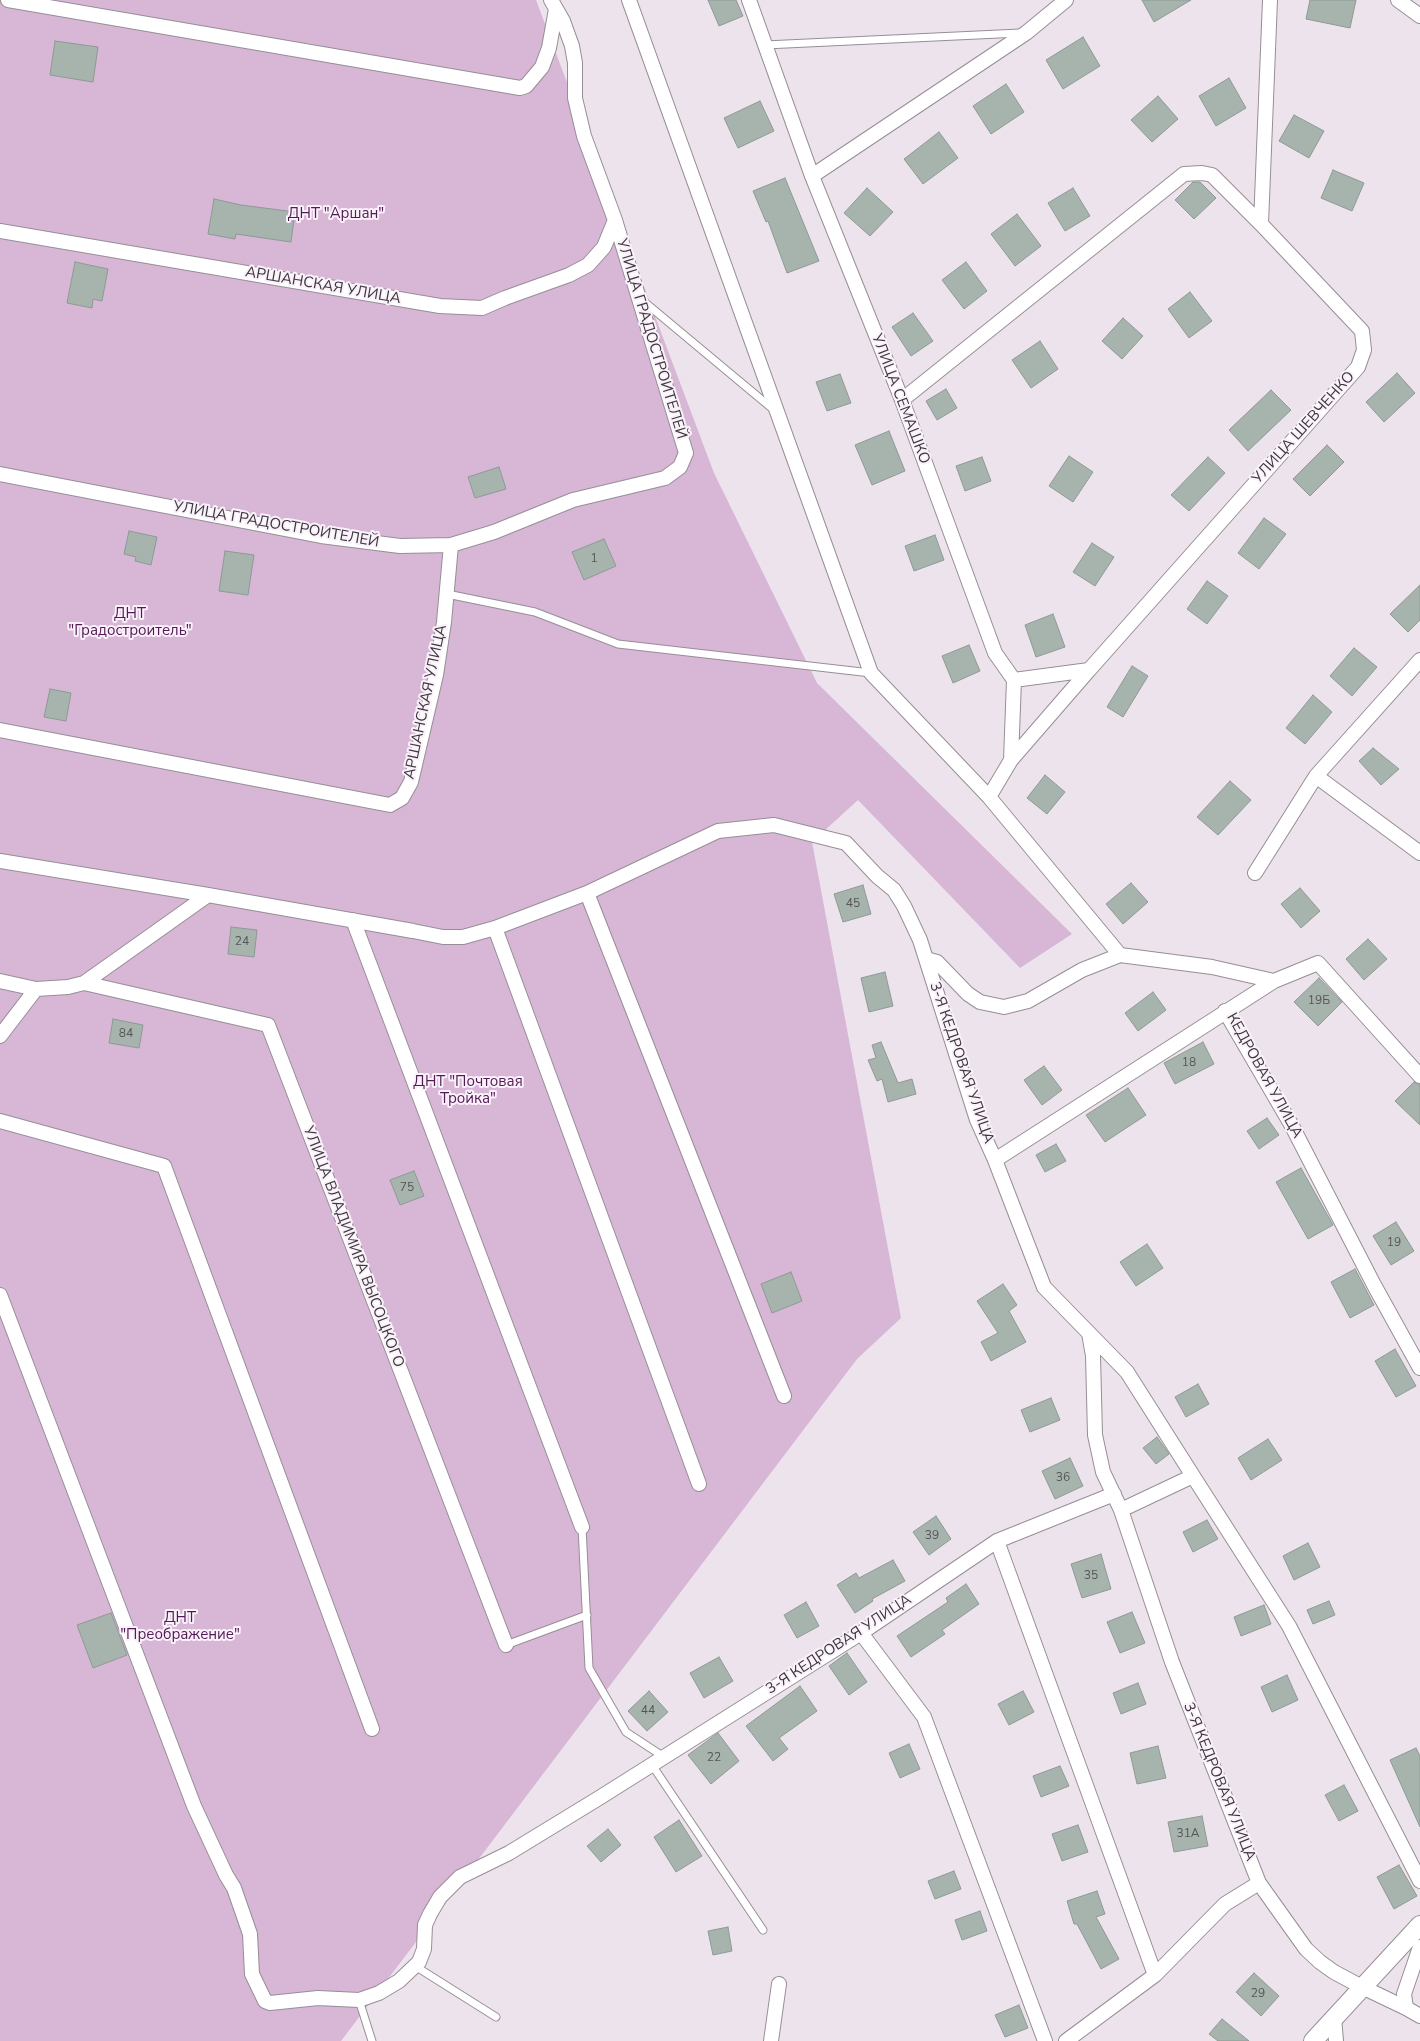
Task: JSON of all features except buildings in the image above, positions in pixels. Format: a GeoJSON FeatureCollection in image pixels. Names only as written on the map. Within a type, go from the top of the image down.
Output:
{"type":"FeatureCollection","features":[{"type":"Feature","properties":{"kind":"street"},"geometry":{"type":"LineString","coordinates":[[8,0],[520,88],[526,86],[542,67],[549,48],[554,4]]}},
{"type":"Feature","properties":{"kind":"street"},"geometry":{"type":"LineString","coordinates":[[629,0],[871,673],[989,797],[1120,955]]}},
{"type":"Feature","properties":{"kind":"street","name":"УЛИЦА СЕМАШКО"},"geometry":{"type":"LineString","coordinates":[[749,0],[812,176],[902,400],[995,653],[1014,680]]}},
{"type":"Feature","properties":{"kind":"street"},"geometry":{"type":"LineString","coordinates":[[812,176],[1026,33],[1066,0]]}},
{"type":"Feature","properties":{"kind":"street"},"geometry":{"type":"LineString","coordinates":[[1261,224],[1270,0]]}},
{"type":"Feature","properties":{"kind":"street"},"geometry":{"type":"LineString","coordinates":[[1398,0],[1420,16]]}},
{"type":"Feature","properties":{"kind":"street","name":"УЛИЦА ГРАДОСТРОИТЕЛЕЙ"},"geometry":{"type":"LineString","coordinates":[[0,474],[320,536],[400,546],[451,545],[494,532],[573,500],[665,478],[680,467],[686,453],[615,220],[584,136],[575,98],[575,63],[572,46],[563,21],[554,4]]}},
{"type":"Feature","properties":{"kind":"street","name":"УЛИЦА ШЕВЧЕНКО"},"geometry":{"type":"LineString","coordinates":[[902,400],[1184,174],[1202,173],[1212,175],[1362,331],[1364,350],[1358,366],[1011,760]]}},
{"type":"Feature","properties":{"kind":"street","name":"АРШАНСКАЯ УЛИЦА"},"geometry":{"type":"LineString","coordinates":[[0,231],[440,306],[482,308],[569,275],[588,265],[604,247],[615,220]]}},
{"type":"Feature","properties":{"kind":"street","name":"АРШАНСКАЯ УЛИЦА"},"geometry":{"type":"LineString","coordinates":[[0,730],[390,805],[402,798],[410,782],[436,675],[447,594],[451,545]]}},
{"type":"Feature","properties":{"kind":"street"},"geometry":{"type":"LineString","coordinates":[[1254,873],[1316,776],[1420,660]]}},
{"type":"Feature","properties":{"kind":"street"},"geometry":{"type":"LineString","coordinates":[[989,797],[1011,760],[1014,680],[1089,670]]}},
{"type":"Feature","properties":{"kind":"street"},"geometry":{"type":"LineString","coordinates":[[1316,776],[1420,853]]}},
{"type":"Feature","properties":{"kind":"street","name":"3-Я КЕДРОВАЯ УЛИЦА"},"geometry":{"type":"LineString","coordinates":[[587,893],[718,831],[774,825],[846,843],[877,876],[894,890],[920,940],[978,1120],[1044,1287],[1089,1333],[1093,1356],[1095,1435],[1103,1472],[1120,1510],[1172,1662],[1260,1883],[1306,1949],[1334,1972],[1420,2016]]}},
{"type":"Feature","properties":{"kind":"street"},"geometry":{"type":"LineString","coordinates":[[0,862],[208,895],[443,937],[463,937],[495,928],[587,893],[784,1396]]}},
{"type":"Feature","properties":{"kind":"street","name":"УЛИЦА ВЛАДИМИРА ВЫСОЦКОГО"},"geometry":{"type":"LineString","coordinates":[[0,981],[36,988],[68,987],[84,982],[208,895]]}},
{"type":"Feature","properties":{"kind":"street"},"geometry":{"type":"LineString","coordinates":[[353,920],[582,1526]]}},
{"type":"Feature","properties":{"kind":"street"},"geometry":{"type":"LineString","coordinates":[[495,928],[699,1484]]}},
{"type":"Feature","properties":{"kind":"street"},"geometry":{"type":"LineString","coordinates":[[926,959],[937,962],[968,994],[980,1002],[1004,1007],[1028,1001],[1082,970],[1120,955],[1212,967],[1274,981]]}},
{"type":"Feature","properties":{"kind":"street","name":"КЕДРОВАЯ УЛИЦА"},"geometry":{"type":"LineString","coordinates":[[1420,1076],[1318,963],[1274,981],[1225,1011],[1292,1126],[1374,1285],[1420,1368]]}},
{"type":"Feature","properties":{"kind":"street","name":"УЛИЦА ВЛАДИМИРА ВЫСОЦКОГО"},"geometry":{"type":"LineString","coordinates":[[84,982],[268,1025],[506,1646]]}},
{"type":"Feature","properties":{"kind":"street"},"geometry":{"type":"LineString","coordinates":[[0,1036],[36,988]]}},
{"type":"Feature","properties":{"kind":"street"},"geometry":{"type":"LineString","coordinates":[[995,1160],[1225,1011]]}},
{"type":"Feature","properties":{"kind":"street"},"geometry":{"type":"LineString","coordinates":[[0,1121],[164,1166],[372,1729]]}},
{"type":"Feature","properties":{"kind":"street"},"geometry":{"type":"LineString","coordinates":[[0,1295],[194,1806],[238,1896],[250,1934],[252,1974],[265,2001],[270,2003],[318,1998],[359,2000],[379,1993],[399,1981],[415,1966]]}},
{"type":"Feature","properties":{"kind":"street"},"geometry":{"type":"LineString","coordinates":[[1089,1333],[1127,1372],[1289,1626],[1420,1881]]}},
{"type":"Feature","properties":{"kind":"street"},"geometry":{"type":"LineString","coordinates":[[1120,1510],[1193,1476]]}},
{"type":"Feature","properties":{"kind":"street","name":"3-Я КЕДРОВАЯ УЛИЦА"},"geometry":{"type":"LineString","coordinates":[[415,1966],[419,1962],[424,1949],[425,1925],[440,1897],[460,1877],[509,1853],[652,1765],[861,1633],[997,1541],[1114,1494]]}},
{"type":"Feature","properties":{"kind":"street"},"geometry":{"type":"LineString","coordinates":[[997,1541],[1155,1975]]}},
{"type":"Feature","properties":{"kind":"street"},"geometry":{"type":"LineString","coordinates":[[861,1633],[924,1718],[1045,2041]]}},
{"type":"Feature","properties":{"kind":"street"},"geometry":{"type":"LineString","coordinates":[[1066,2041],[1155,1975],[1225,1904],[1260,1883]]}},
{"type":"Feature","properties":{"kind":"street"},"geometry":{"type":"LineString","coordinates":[[1313,2041],[1334,2016],[1420,1925]]}},
{"type":"Feature","properties":{"kind":"street"},"geometry":{"type":"LineString","coordinates":[[1406,2008],[1404,1994],[1420,1947]]}},
{"type":"Feature","properties":{"kind":"street"},"geometry":{"type":"LineString","coordinates":[[771,2041],[779,1984]]}},
{"type":"Feature","properties":{"kind":"street"},"geometry":{"type":"LineString","coordinates":[[1334,2016],[1336,2041]]}},
{"type":"Feature","properties":{"kind":"lane"},"geometry":{"type":"LineString","coordinates":[[765,45],[1026,33]]}},
{"type":"Feature","properties":{"kind":"lane"},"geometry":{"type":"LineString","coordinates":[[638,296],[777,412]]}},
{"type":"Feature","properties":{"kind":"lane"},"geometry":{"type":"LineString","coordinates":[[447,594],[535,612],[618,644],[871,673]]}},
{"type":"Feature","properties":{"kind":"lane"},"geometry":{"type":"LineString","coordinates":[[582,1526],[589,1668],[626,1732],[664,1757]]}},
{"type":"Feature","properties":{"kind":"lane"},"geometry":{"type":"LineString","coordinates":[[506,1646],[587,1615]]}},
{"type":"Feature","properties":{"kind":"lane"},"geometry":{"type":"LineString","coordinates":[[652,1765],[763,1930]]}},
{"type":"Feature","properties":{"kind":"lane"},"geometry":{"type":"LineString","coordinates":[[415,1966],[496,2017]]}},
{"type":"Feature","properties":{"kind":"lane"},"geometry":{"type":"LineString","coordinates":[[359,2000],[372,2041]]}},
{"type":"Feature","properties":{"kind":"green space"},"geometry":{"type":"Polygon","coordinates":[[[0,0],[536,0],[714,473],[817,683],[1072,934],[1020,968],[858,800],[812,842],[901,1318],[857,1359],[341,2041],[0,2041],[0,0]]]}},
{"type":"Feature","properties":{"kind":"park label","name":"ДНТ \"Аршан\""},"geometry":{"type":"Point","coordinates":[336,214]}},
{"type":"Feature","properties":{"kind":"park label","name":"ДНТ \"Градостроитель\""},"geometry":{"type":"Point","coordinates":[130,622]}},
{"type":"Feature","properties":{"kind":"park label","name":"ДНТ \"Почтовая Тройка\""},"geometry":{"type":"Point","coordinates":[468,1090]}},
{"type":"Feature","properties":{"kind":"park label","name":"ДНТ \"Преображение\""},"geometry":{"type":"Point","coordinates":[180,1626]}}]}
